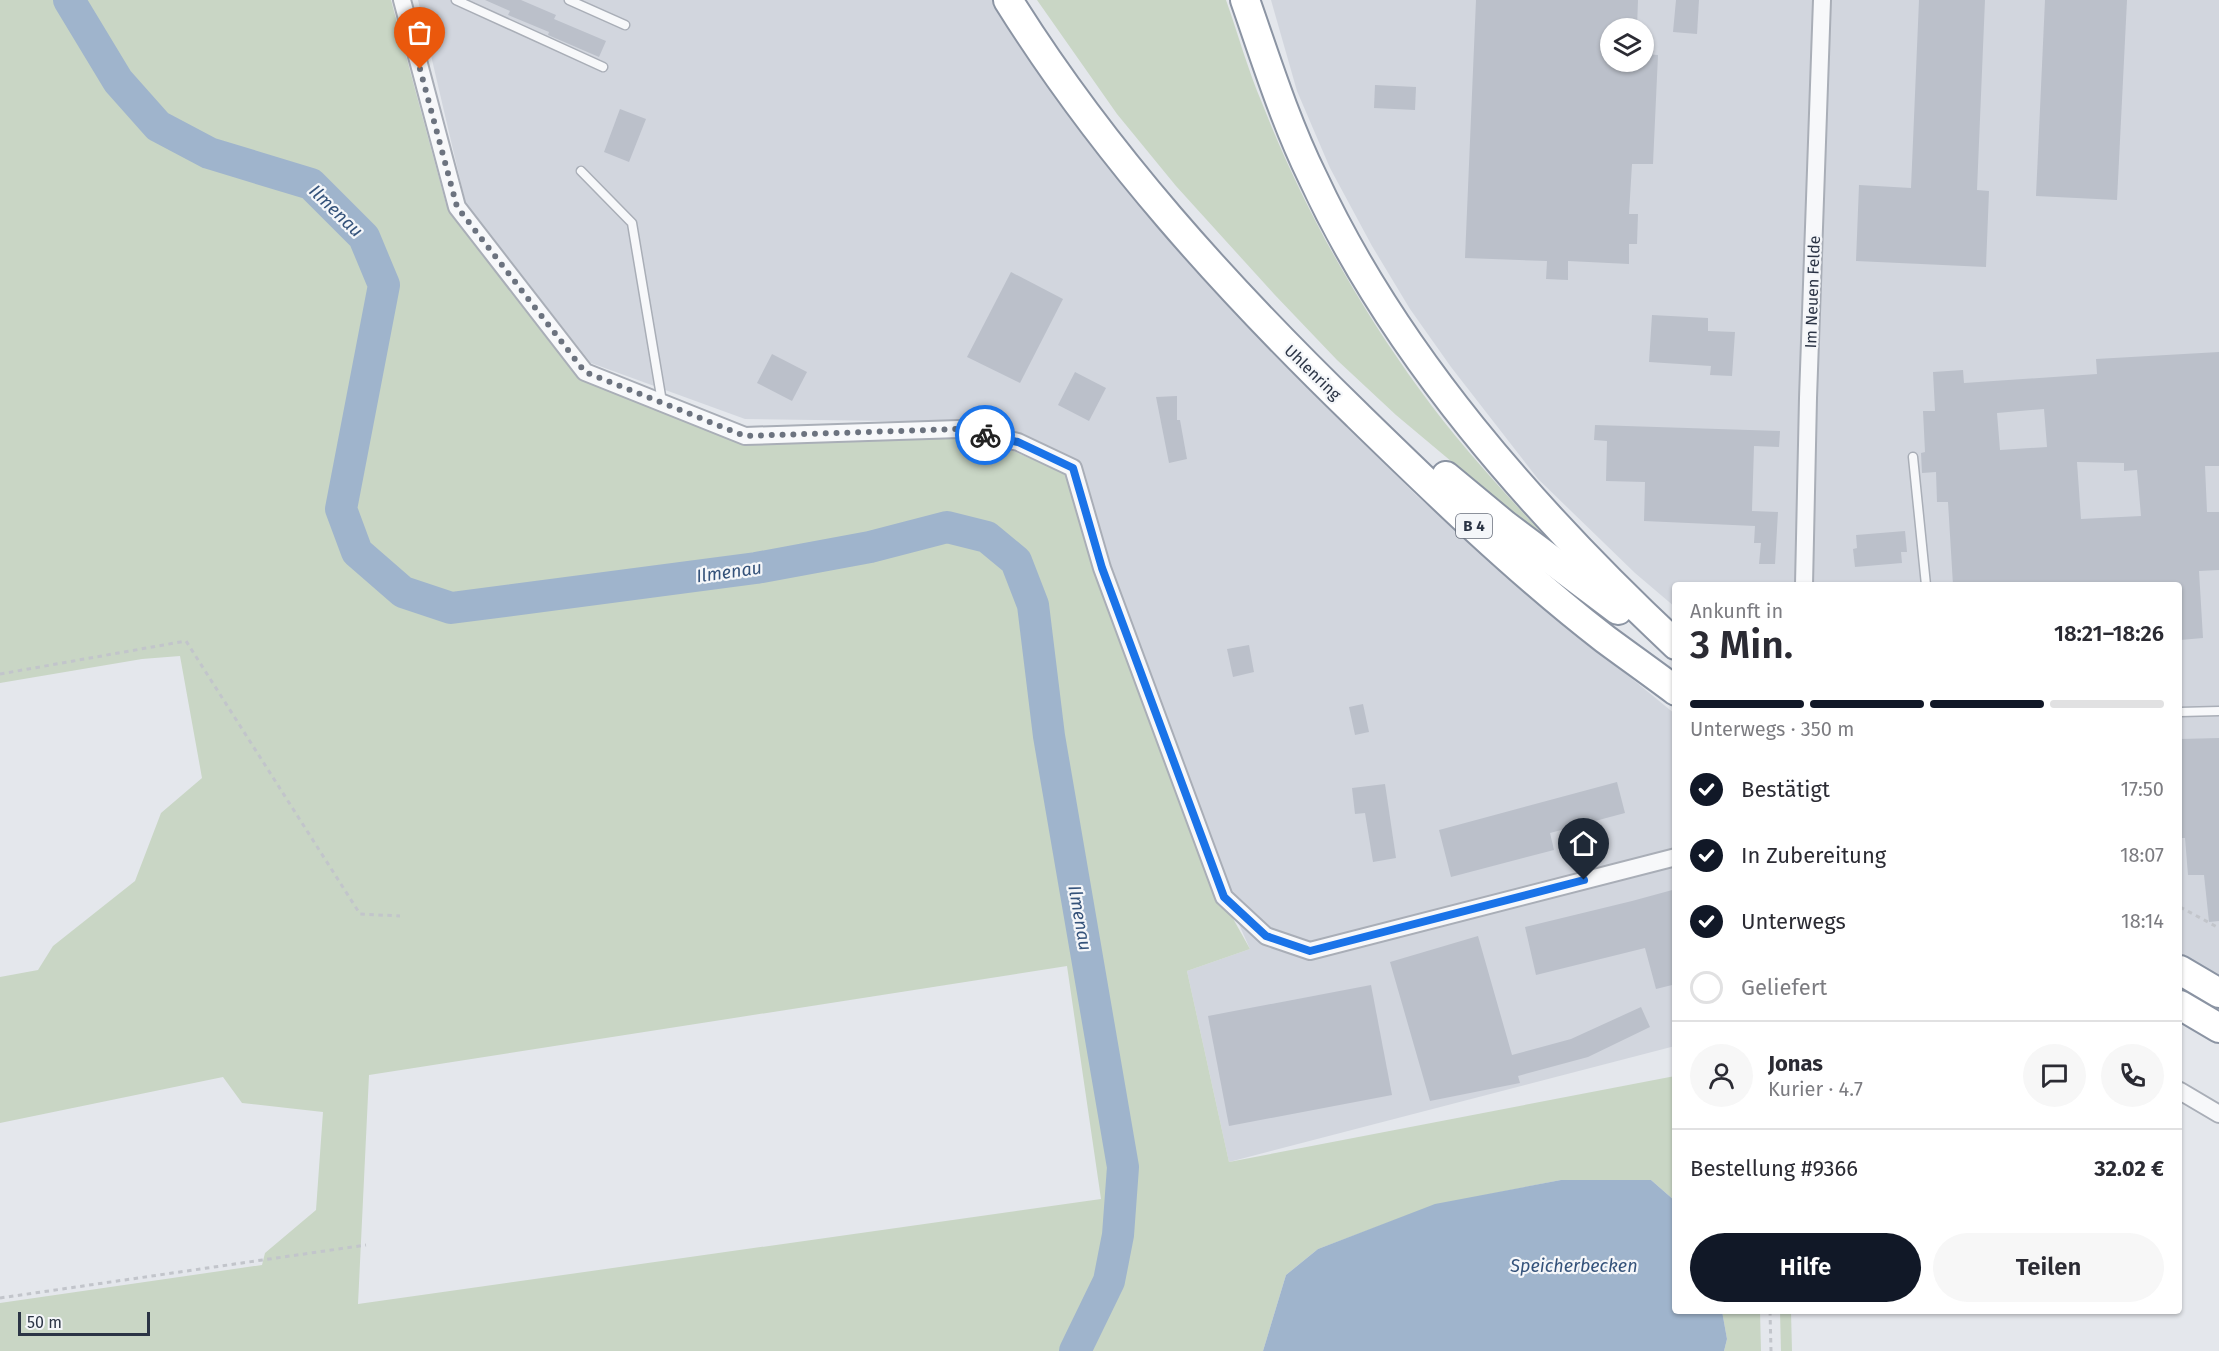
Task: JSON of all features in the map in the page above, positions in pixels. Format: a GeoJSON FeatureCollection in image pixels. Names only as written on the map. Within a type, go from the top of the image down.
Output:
{"type":"FeatureCollection","features":[{"type":"Feature","properties":{"kind":"highway","name":"Uhlenring"},"geometry":{"type":"LineString","coordinates":[[1001,0],[1015,11],[1058,74],[1134,176],[1286,346],[1425,482],[1514,562],[1604,638],[1672,688]]}},
{"type":"Feature","properties":{"kind":"highway"},"geometry":{"type":"LineString","coordinates":[[1245,0],[1278,97],[1313,179],[1355,258],[1393,321],[1436,380],[1524,490],[1622,595],[1672,641]]}},
{"type":"Feature","properties":{"kind":"highway","name":"B 4"},"geometry":{"type":"LineString","coordinates":[[1286,346],[1505,525],[1672,651]]}},
{"type":"Feature","properties":{"kind":"highway"},"geometry":{"type":"LineString","coordinates":[[2182,971],[2219,993]]}},
{"type":"Feature","properties":{"kind":"highway"},"geometry":{"type":"LineString","coordinates":[[2182,1006],[2219,1029]]}},
{"type":"Feature","properties":{"kind":"street"},"geometry":{"type":"LineString","coordinates":[[402,0],[457,207],[585,372],[745,436],[959,429],[1018,442],[1073,468],[1102,568],[1224,897],[1266,936],[1310,951],[1672,858]]}},
{"type":"Feature","properties":{"kind":"street","name":"Im Neuen Felde"},"geometry":{"type":"LineString","coordinates":[[1804,582],[1822,0]]}},
{"type":"Feature","properties":{"kind":"street"},"geometry":{"type":"LineString","coordinates":[[2182,1092],[2219,1114]]}},
{"type":"Feature","properties":{"kind":"lane"},"geometry":{"type":"LineString","coordinates":[[456,0],[603,67]]}},
{"type":"Feature","properties":{"kind":"lane"},"geometry":{"type":"LineString","coordinates":[[569,0],[625,25]]}},
{"type":"Feature","properties":{"kind":"lane"},"geometry":{"type":"LineString","coordinates":[[581,171],[632,223],[662,403]]}},
{"type":"Feature","properties":{"kind":"lane"},"geometry":{"type":"LineString","coordinates":[[1913,457],[1926,582]]}},
{"type":"Feature","properties":{"kind":"lane"},"geometry":{"type":"LineString","coordinates":[[2182,712],[2219,711]]}},
{"type":"Feature","properties":{"kind":"path"},"geometry":{"type":"LineString","coordinates":[[0,674],[186,641],[360,914],[400,916]]}},
{"type":"Feature","properties":{"kind":"path"},"geometry":{"type":"LineString","coordinates":[[2182,908],[2219,928]]}},
{"type":"Feature","properties":{"kind":"path"},"geometry":{"type":"LineString","coordinates":[[0,1298],[366,1245]]}},
{"type":"Feature","properties":{"kind":"path"},"geometry":{"type":"LineString","coordinates":[[1770,1314],[1771,1351]]}},
{"type":"Feature","properties":{"kind":"shaded area"},"geometry":{"type":"Polygon","coordinates":[[[418,0],[992,0],[1086,132],[1164,229],[1278,356],[1415,494],[1503,573],[1672,712],[1672,1047],[1229,1162],[1187,971],[1250,949],[1229,902],[1107,564],[1078,460],[1022,436],[958,422],[745,419],[591,363],[466,205],[418,0]]]}},
{"type":"Feature","properties":{"kind":"shaded area"},"geometry":{"type":"Polygon","coordinates":[[[1271,0],[2219,0],[2219,981],[2182,959],[2182,582],[1672,582],[1672,604],[1635,573],[1538,479],[1451,367],[1410,309],[1372,246],[1330,168],[1297,91],[1271,0]]]}},
{"type":"Feature","properties":{"kind":"green space"},"geometry":{"type":"Polygon","coordinates":[[[0,0],[391,0],[446,204],[585,379],[745,441],[955,437],[1013,451],[1065,473],[1096,571],[1211,879],[1250,949],[1187,971],[1229,1162],[1672,1077],[1672,1198],[1651,1180],[1561,1180],[1435,1205],[1318,1249],[1286,1275],[1263,1351],[0,1351],[0,1303],[262,1265],[265,1253],[316,1210],[323,1112],[242,1103],[223,1077],[0,1123],[0,977],[38,970],[53,946],[135,881],[161,813],[202,778],[180,656],[142,659],[0,683],[0,0]],[[1067,966],[369,1075],[358,1304],[1101,1199],[1067,966]]]}},
{"type":"Feature","properties":{"kind":"green space"},"geometry":{"type":"Polygon","coordinates":[[[1037,0],[1226,0],[1252,78],[1278,141],[1313,215],[1352,287],[1396,357],[1452,432],[1557,550],[1396,415],[1337,360],[1274,294],[1176,186],[1117,114],[1037,0]]]}},
{"type":"Feature","properties":{"kind":"green space"},"geometry":{"type":"Polygon","coordinates":[[[1723,1314],[1760,1314],[1761,1351],[1724,1351],[1727,1339],[1723,1314]]]}},
{"type":"Feature","properties":{"kind":"green space"},"geometry":{"type":"Polygon","coordinates":[[[1780,1314],[1791,1314],[1792,1351],[1781,1351],[1780,1314]]]}},
{"type":"Feature","properties":{"kind":"water","name":"Speicherbecken"},"geometry":{"type":"Polygon","coordinates":[[[1561,1180],[1651,1180],[1672,1198],[1672,1314],[1723,1314],[1727,1339],[1724,1351],[1263,1351],[1286,1275],[1318,1249],[1435,1204],[1561,1180]]]}},
{"type":"Feature","properties":{"kind":"building"},"geometry":{"type":"Polygon","coordinates":[[[485,0],[521,0],[556,15],[554,19],[606,41],[599,57],[508,15],[510,11],[485,0]]]}},
{"type":"Feature","properties":{"kind":"building"},"geometry":{"type":"Polygon","coordinates":[[[1476,0],[1638,0],[1637,18],[1600,18],[1600,72],[1654,72],[1654,55],[1658,55],[1653,164],[1632,164],[1629,214],[1638,214],[1637,244],[1629,244],[1629,264],[1568,261],[1568,280],[1546,279],[1547,261],[1465,258],[1476,0]]]}},
{"type":"Feature","properties":{"kind":"building"},"geometry":{"type":"Polygon","coordinates":[[[1676,0],[1699,0],[1697,34],[1673,32],[1676,0]]]}},
{"type":"Feature","properties":{"kind":"building"},"geometry":{"type":"Polygon","coordinates":[[[1919,0],[1985,0],[1977,190],[1989,191],[1986,267],[1856,261],[1859,185],[1911,188],[1919,0]]]}},
{"type":"Feature","properties":{"kind":"building"},"geometry":{"type":"Polygon","coordinates":[[[2045,0],[2127,0],[2117,200],[2036,196],[2045,0]]]}},
{"type":"Feature","properties":{"kind":"building"},"geometry":{"type":"Polygon","coordinates":[[[1375,85],[1416,87],[1415,110],[1374,108],[1375,85]]]}},
{"type":"Feature","properties":{"kind":"building"},"geometry":{"type":"Polygon","coordinates":[[[620,109],[646,119],[629,162],[604,152],[620,109]]]}},
{"type":"Feature","properties":{"kind":"building"},"geometry":{"type":"Polygon","coordinates":[[[1011,272],[1063,299],[1020,383],[967,357],[1011,272]]]}},
{"type":"Feature","properties":{"kind":"building"},"geometry":{"type":"Polygon","coordinates":[[[1652,315],[1708,318],[1708,331],[1735,332],[1732,376],[1710,375],[1711,366],[1649,362],[1652,315]]]}},
{"type":"Feature","properties":{"kind":"building"},"geometry":{"type":"Polygon","coordinates":[[[2219,352],[2219,466],[2205,466],[2207,512],[2219,512],[2219,570],[2199,571],[2203,638],[2182,640],[2182,582],[1953,582],[1948,502],[1937,502],[1936,472],[1922,473],[1921,453],[1925,452],[1923,411],[1935,411],[1933,372],[1963,370],[1964,383],[2097,374],[2096,359],[2219,352]],[[2044,409],[1997,413],[2000,450],[2047,447],[2044,409]],[[2077,462],[2081,519],[2141,516],[2137,470],[2124,471],[2124,463],[2077,462]]]}},
{"type":"Feature","properties":{"kind":"building"},"geometry":{"type":"Polygon","coordinates":[[[772,354],[807,372],[792,401],[757,383],[772,354]]]}},
{"type":"Feature","properties":{"kind":"building"},"geometry":{"type":"Polygon","coordinates":[[[1075,372],[1106,388],[1089,421],[1058,405],[1075,372]]]}},
{"type":"Feature","properties":{"kind":"building"},"geometry":{"type":"Polygon","coordinates":[[[1177,396],[1177,420],[1180,420],[1187,459],[1169,463],[1156,397],[1177,396]]]}},
{"type":"Feature","properties":{"kind":"building"},"geometry":{"type":"Polygon","coordinates":[[[1595,425],[1780,431],[1779,447],[1754,446],[1752,511],[1778,512],[1775,564],[1759,564],[1761,543],[1754,543],[1755,526],[1644,521],[1645,482],[1606,481],[1607,441],[1594,440],[1595,425]]]}},
{"type":"Feature","properties":{"kind":"building"},"geometry":{"type":"Polygon","coordinates":[[[1905,531],[1907,552],[1901,552],[1902,563],[1855,567],[1853,549],[1857,548],[1856,535],[1905,531]]]}},
{"type":"Feature","properties":{"kind":"building"},"geometry":{"type":"Polygon","coordinates":[[[1249,645],[1254,672],[1233,677],[1227,649],[1249,645]]]}},
{"type":"Feature","properties":{"kind":"building"},"geometry":{"type":"Polygon","coordinates":[[[1363,704],[1369,732],[1355,735],[1349,707],[1363,704]]]}},
{"type":"Feature","properties":{"kind":"building"},"geometry":{"type":"Polygon","coordinates":[[[2219,738],[2219,921],[2209,922],[2204,875],[2188,875],[2185,838],[2182,838],[2182,739],[2219,738]]]}},
{"type":"Feature","properties":{"kind":"building"},"geometry":{"type":"Polygon","coordinates":[[[1617,782],[1625,813],[1550,833],[1554,850],[1451,877],[1439,830],[1617,782]]]}},
{"type":"Feature","properties":{"kind":"building"},"geometry":{"type":"Polygon","coordinates":[[[1385,784],[1396,858],[1373,862],[1365,813],[1355,814],[1352,788],[1385,784]]]}},
{"type":"Feature","properties":{"kind":"building"},"geometry":{"type":"Polygon","coordinates":[[[1672,890],[1672,985],[1656,989],[1645,948],[1536,975],[1525,927],[1672,890]]]}},
{"type":"Feature","properties":{"kind":"building"},"geometry":{"type":"Polygon","coordinates":[[[1478,936],[1512,1055],[1571,1039],[1641,1007],[1650,1027],[1588,1057],[1518,1076],[1520,1083],[1430,1101],[1390,962],[1478,936]]]}},
{"type":"Feature","properties":{"kind":"building"},"geometry":{"type":"Polygon","coordinates":[[[1371,985],[1392,1095],[1229,1126],[1208,1016],[1371,985]]]}},
{"type":"Feature","properties":{"kind":"waterway","name":"Ilmenau"},"geometry":{"type":"LineString","coordinates":[[69,0],[118,81],[158,126],[209,153],[311,184],[364,237],[384,285],[341,509],[357,552],[403,592],[451,608],[756,568],[870,547],[947,527],[987,537],[1016,561],[1033,605],[1049,736],[1123,1167],[1118,1235],[1109,1281],[1075,1351]]}},
{"type":"Feature","properties":{"kind":"way so far"},"geometry":{"type":"LineString","coordinates":[[420,69],[457,207],[585,372],[745,436],[959,429],[985,435]]}},
{"type":"Feature","properties":{"kind":"route"},"geometry":{"type":"LineString","coordinates":[[985,435],[1018,442],[1073,468],[1102,568],[1224,897],[1266,936],[1310,951],[1584,880]]}}]}
